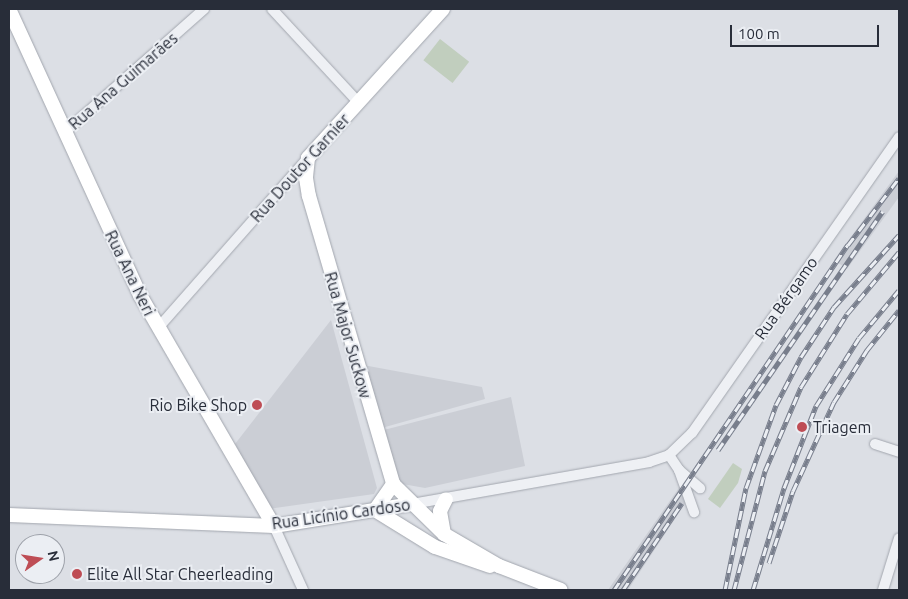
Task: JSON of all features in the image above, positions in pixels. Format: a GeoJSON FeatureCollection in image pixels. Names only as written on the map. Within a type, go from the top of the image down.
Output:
{"type":"FeatureCollection","features":[{"type":"Feature","properties":{"kind":"main road","name":"Rua Ana Neri"},"geometry":{"type":"LineString","coordinates":[[9,9],[128,272],[158,328],[274,526]]}},
{"type":"Feature","properties":{"kind":"main road","name":"Rua Doutor Garnier"},"geometry":{"type":"LineString","coordinates":[[308,158],[443,9]]}},
{"type":"Feature","properties":{"kind":"main road","name":"Rua Major Suckow"},"geometry":{"type":"LineString","coordinates":[[308,158],[306,178],[311,205],[393,484],[444,534],[504,568]]}},
{"type":"Feature","properties":{"kind":"main road"},"geometry":{"type":"LineString","coordinates":[[393,484],[375,510],[436,547],[479,564],[504,568],[561,590]]}},
{"type":"Feature","properties":{"kind":"main road"},"geometry":{"type":"LineString","coordinates":[[444,534],[440,511],[446,499]]}},
{"type":"Feature","properties":{"kind":"main road","name":"Rua Licínio Cardoso"},"geometry":{"type":"LineString","coordinates":[[9,515],[274,526],[412,504]]}},
{"type":"Feature","properties":{"kind":"street","name":"Rua Ana Guimarães"},"geometry":{"type":"LineString","coordinates":[[64,133],[204,9]]}},
{"type":"Feature","properties":{"kind":"street"},"geometry":{"type":"LineString","coordinates":[[272,9],[359,103]]}},
{"type":"Feature","properties":{"kind":"street","name":"Rua Bérgamo"},"geometry":{"type":"LineString","coordinates":[[670,455],[692,433],[899,137]]}},
{"type":"Feature","properties":{"kind":"street","name":"Rua Doutor Garnier"},"geometry":{"type":"LineString","coordinates":[[158,328],[308,158]]}},
{"type":"Feature","properties":{"kind":"street"},"geometry":{"type":"LineString","coordinates":[[875,444],[899,452]]}},
{"type":"Feature","properties":{"kind":"street"},"geometry":{"type":"LineString","coordinates":[[670,455],[679,470],[694,512]]}},
{"type":"Feature","properties":{"kind":"street","name":"Rua Licínio Cardoso"},"geometry":{"type":"LineString","coordinates":[[412,504],[650,462],[670,455]]}},
{"type":"Feature","properties":{"kind":"street"},"geometry":{"type":"LineString","coordinates":[[679,470],[700,488]]}},
{"type":"Feature","properties":{"kind":"street"},"geometry":{"type":"LineString","coordinates":[[274,526],[303,590]]}},
{"type":"Feature","properties":{"kind":"street"},"geometry":{"type":"LineString","coordinates":[[883,590],[899,538]]}},
{"type":"Feature","properties":{"kind":"shaded area"},"geometry":{"type":"Polygon","coordinates":[[[899,171],[899,197],[847,269],[834,260],[899,171]]]}},
{"type":"Feature","properties":{"kind":"shaded area"},"geometry":{"type":"Polygon","coordinates":[[[331,320],[377,488],[374,494],[268,509],[235,444],[331,320]]]}},
{"type":"Feature","properties":{"kind":"shaded area"},"geometry":{"type":"Polygon","coordinates":[[[363,365],[482,387],[485,399],[378,429],[363,365]]]}},
{"type":"Feature","properties":{"kind":"shaded area"},"geometry":{"type":"Polygon","coordinates":[[[511,397],[525,466],[425,488],[397,483],[380,431],[511,397]]]}},
{"type":"Feature","properties":{"kind":"shaded area"},"geometry":{"type":"Polygon","coordinates":[[[683,482],[694,490],[628,590],[608,590],[683,482]]]}},
{"type":"Feature","properties":{"kind":"green space"},"geometry":{"type":"Polygon","coordinates":[[[440,39],[469,62],[453,83],[423,60],[440,39]]]}},
{"type":"Feature","properties":{"kind":"green space"},"geometry":{"type":"Polygon","coordinates":[[[733,463],[742,469],[738,483],[720,508],[708,499],[733,463]]]}},
{"type":"Feature","properties":{"kind":"railway"},"geometry":{"type":"LineString","coordinates":[[614,590],[848,245],[899,178]]}},
{"type":"Feature","properties":{"kind":"railway"},"geometry":{"type":"LineString","coordinates":[[718,450],[883,211]]}},
{"type":"Feature","properties":{"kind":"railway"},"geometry":{"type":"LineString","coordinates":[[725,590],[746,488],[776,405],[801,357],[834,307],[899,235]]}},
{"type":"Feature","properties":{"kind":"railway"},"geometry":{"type":"LineString","coordinates":[[734,590],[765,471],[801,387],[847,314],[899,252]]}},
{"type":"Feature","properties":{"kind":"railway"},"geometry":{"type":"LineString","coordinates":[[753,590],[784,488],[816,406],[859,338],[899,290]]}},
{"type":"Feature","properties":{"kind":"railway"},"geometry":{"type":"LineString","coordinates":[[769,563],[793,491],[834,402],[867,350],[899,310]]}},
{"type":"Feature","properties":{"kind":"railway"},"geometry":{"type":"LineString","coordinates":[[623,590],[682,503]]}},
{"type":"Feature","properties":{"kind":"place","name":"Rio Bike Shop"},"geometry":{"type":"Point","coordinates":[257,405]}},
{"type":"Feature","properties":{"kind":"place","name":"Triagem"},"geometry":{"type":"Point","coordinates":[802,427]}},
{"type":"Feature","properties":{"kind":"place","name":"Elite All Star Cheerleading"},"geometry":{"type":"Point","coordinates":[77,574]}}]}
